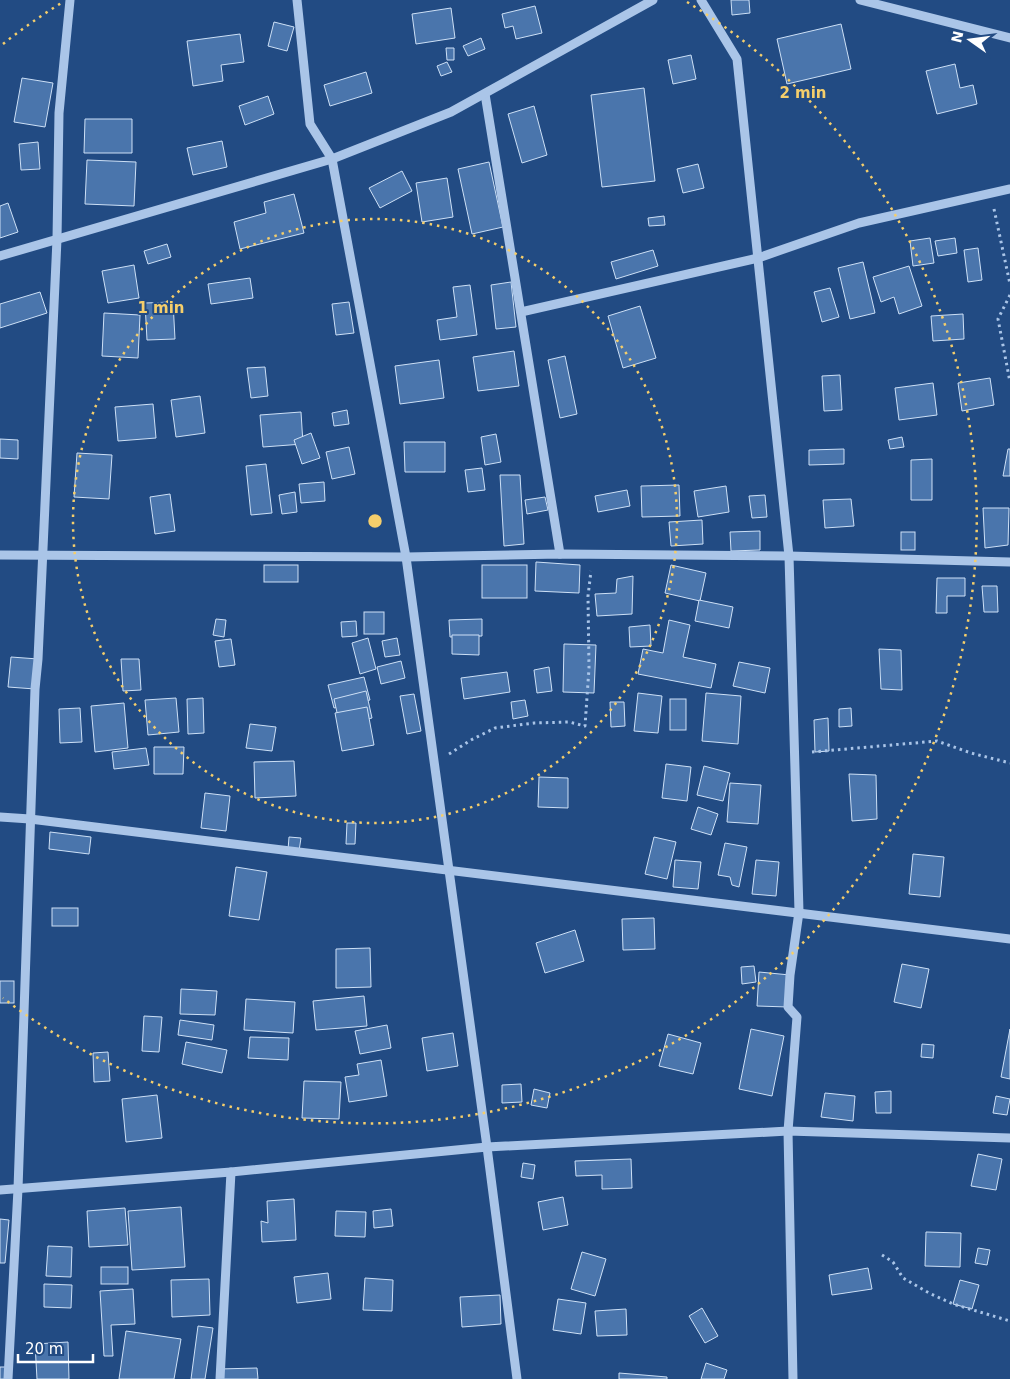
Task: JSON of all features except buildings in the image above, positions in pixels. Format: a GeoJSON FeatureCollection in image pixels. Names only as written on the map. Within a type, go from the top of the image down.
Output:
{"type":"FeatureCollection","features":[{"type":"Feature","properties":{"kind":"street"},"geometry":{"type":"LineString","coordinates":[[8,1379],[18,1189],[30,819],[57,239],[58,113],[70,0]]}},
{"type":"Feature","properties":{"kind":"street"},"geometry":{"type":"LineString","coordinates":[[297,0],[310,124],[332,159],[406,557],[487,1147],[516,1379]]}},
{"type":"Feature","properties":{"kind":"street"},"geometry":{"type":"LineString","coordinates":[[0,256],[332,159],[451,112],[653,0]]}},
{"type":"Feature","properties":{"kind":"street"},"geometry":{"type":"LineString","coordinates":[[701,0],[737,59],[789,556],[799,912],[790,974],[788,1007],[797,1017],[788,1131],[794,1379]]}},
{"type":"Feature","properties":{"kind":"street"},"geometry":{"type":"LineString","coordinates":[[860,0],[1010,38]]}},
{"type":"Feature","properties":{"kind":"street"},"geometry":{"type":"LineString","coordinates":[[485,94],[560,554]]}},
{"type":"Feature","properties":{"kind":"street"},"geometry":{"type":"LineString","coordinates":[[521,312],[758,258],[859,223],[1010,189]]}},
{"type":"Feature","properties":{"kind":"street"},"geometry":{"type":"LineString","coordinates":[[0,555],[406,557],[560,554],[789,556],[1010,562]]}},
{"type":"Feature","properties":{"kind":"street"},"geometry":{"type":"LineString","coordinates":[[0,817],[449,869],[1010,939]]}},
{"type":"Feature","properties":{"kind":"street"},"geometry":{"type":"LineString","coordinates":[[0,1190],[231,1172],[487,1147],[788,1131],[1010,1138]]}},
{"type":"Feature","properties":{"kind":"street"},"geometry":{"type":"LineString","coordinates":[[220,1379],[231,1172]]}},
{"type":"Feature","properties":{"kind":"path"},"geometry":{"type":"LineString","coordinates":[[991,193],[1010,284]]}},
{"type":"Feature","properties":{"kind":"path"},"geometry":{"type":"LineString","coordinates":[[1010,295],[998,319],[1010,382]]}},
{"type":"Feature","properties":{"kind":"path"},"geometry":{"type":"LineString","coordinates":[[434,764],[471,740],[495,728],[534,723],[569,722],[585,726],[589,668],[588,596],[593,555]]}},
{"type":"Feature","properties":{"kind":"path"},"geometry":{"type":"LineString","coordinates":[[794,754],[937,741],[971,753],[1010,763]]}},
{"type":"Feature","properties":{"kind":"path"},"geometry":{"type":"LineString","coordinates":[[882,1255],[893,1262],[903,1278],[929,1293],[953,1304],[1010,1321]]}}]}
